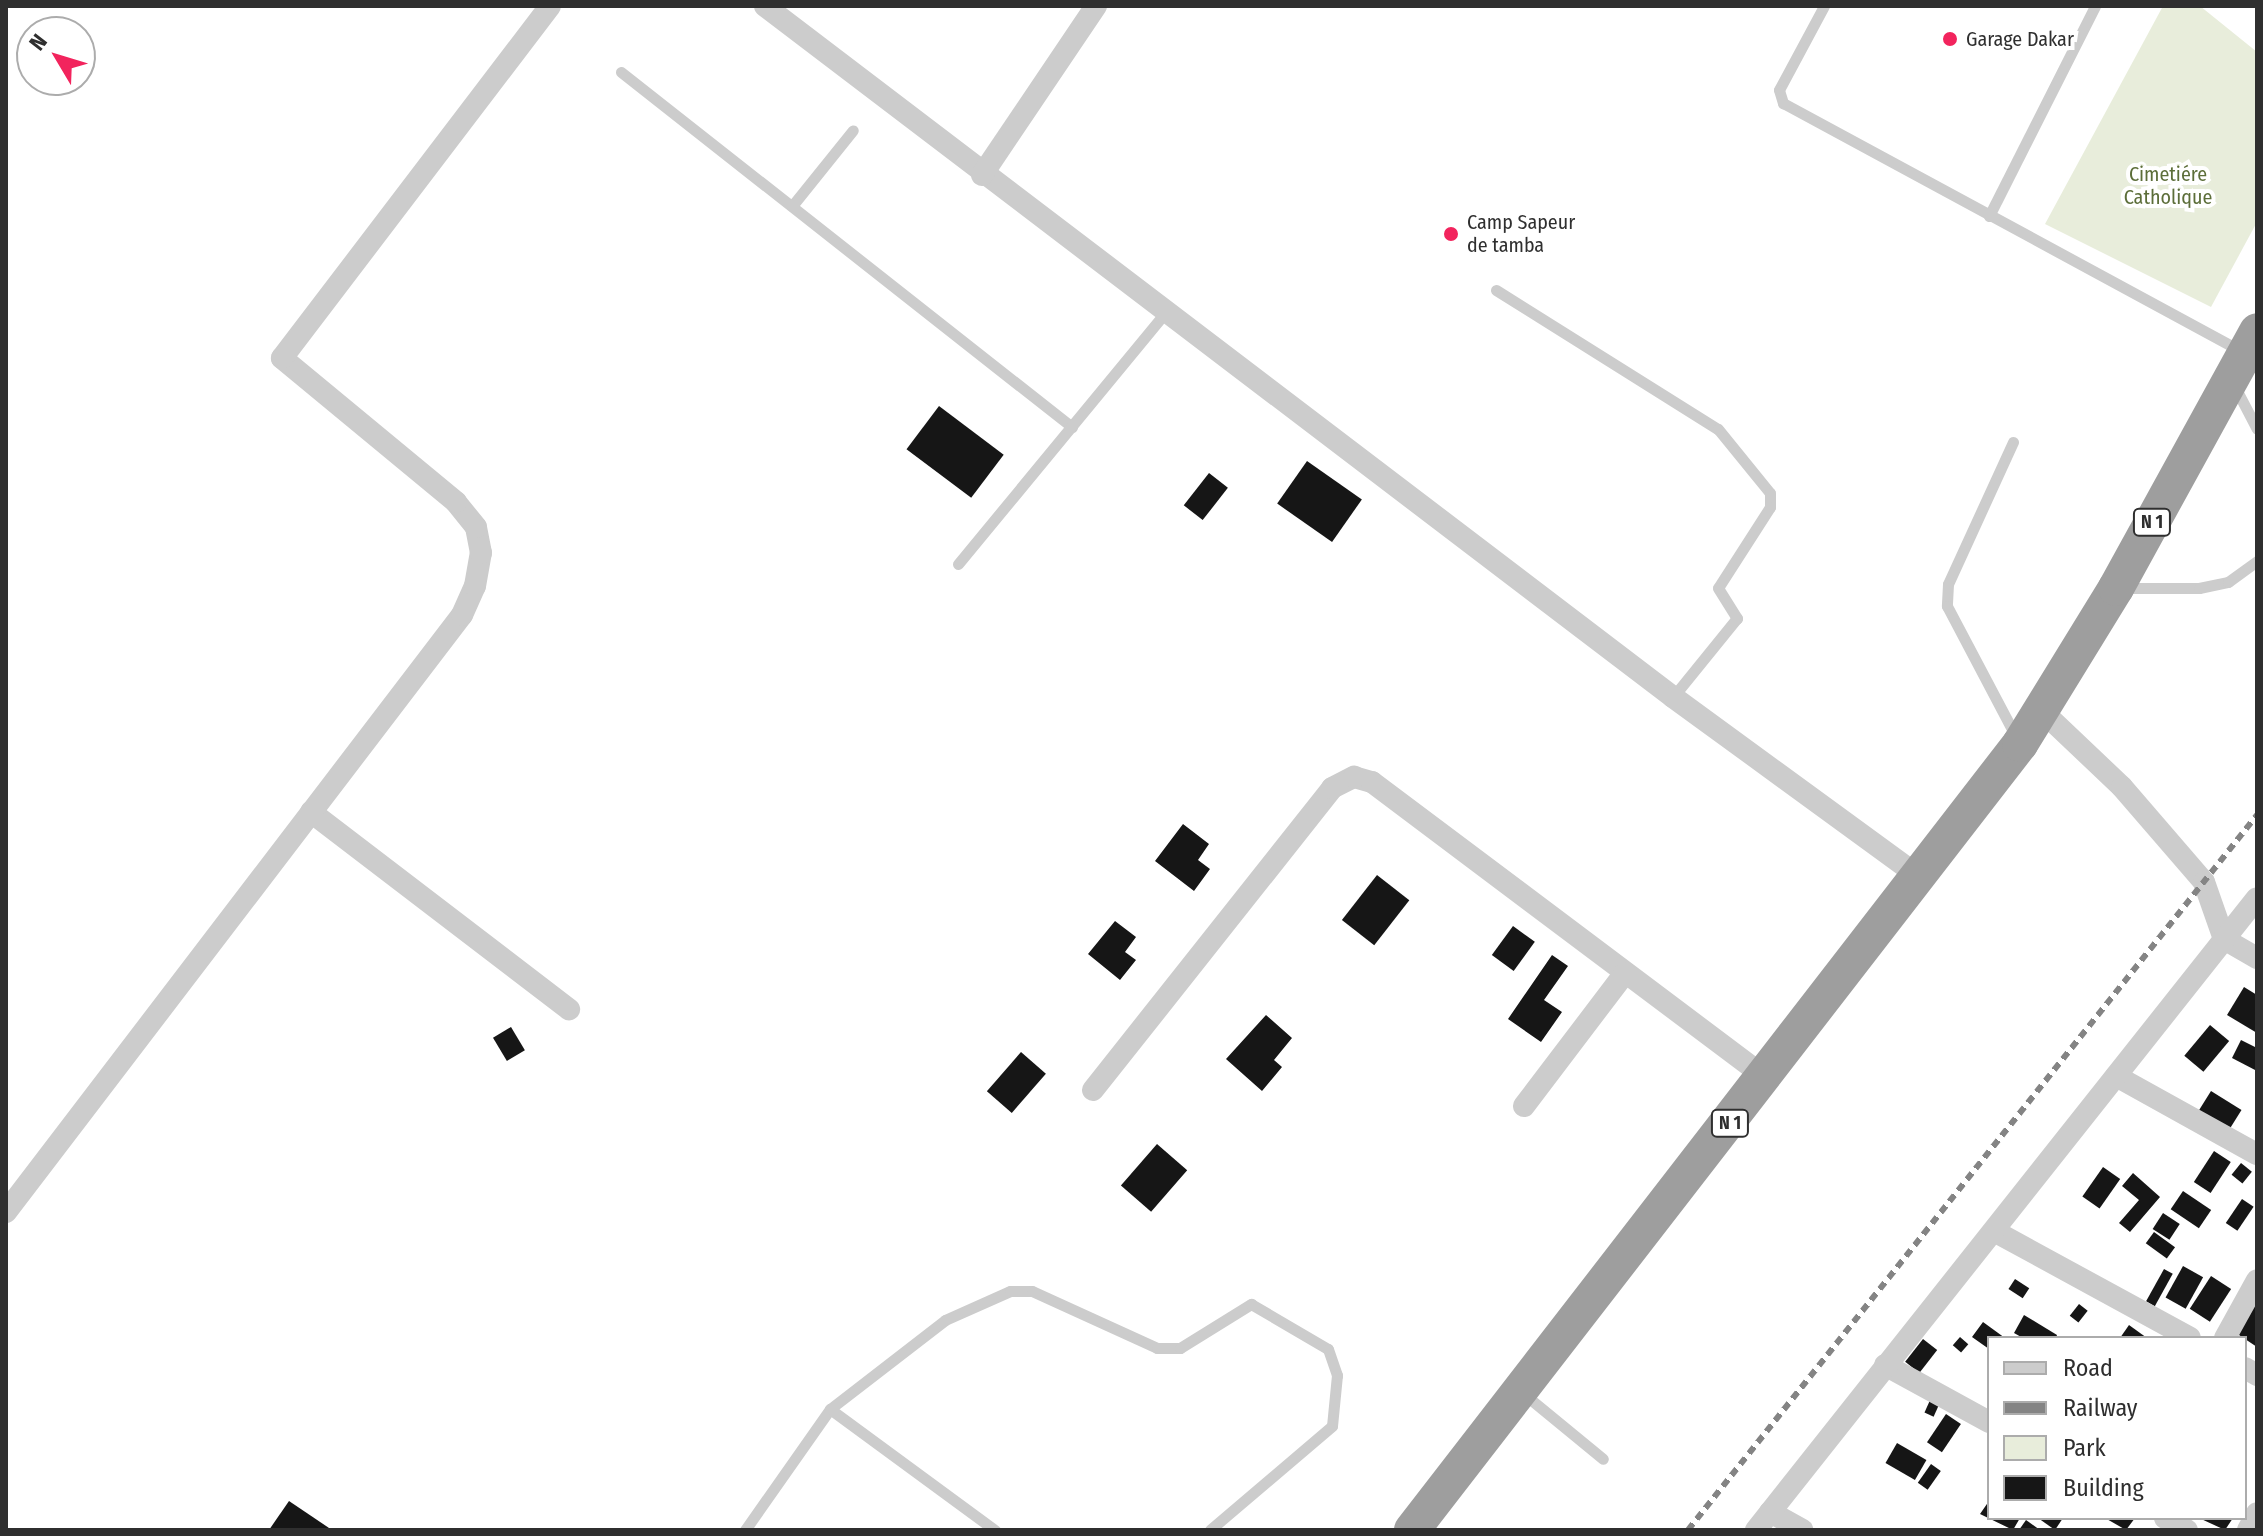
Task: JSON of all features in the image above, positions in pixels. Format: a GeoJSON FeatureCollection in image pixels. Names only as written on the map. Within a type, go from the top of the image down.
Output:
{"type":"FeatureCollection","features":[{"type":"Feature","properties":{"kind":"highway","name":"N 1"},"geometry":{"type":"LineString","coordinates":[[1412,1530],[1766,1078],[2020,744],[2116,588],[2244,355]]}},
{"type":"Feature","properties":{"kind":"street"},"geometry":{"type":"LineString","coordinates":[[6,1212],[462,615],[481,553],[476,527],[456,502],[285,365],[284,348],[550,6]]}},
{"type":"Feature","properties":{"kind":"street"},"geometry":{"type":"LineString","coordinates":[[765,6],[982,175],[1673,697],[1920,877]]}},
{"type":"Feature","properties":{"kind":"street"},"geometry":{"type":"LineString","coordinates":[[982,175],[1096,6]]}},
{"type":"Feature","properties":{"kind":"street"},"geometry":{"type":"LineString","coordinates":[[2042,711],[2122,787],[2204,882],[2224,939],[2257,958]]}},
{"type":"Feature","properties":{"kind":"street"},"geometry":{"type":"LineString","coordinates":[[1093,1090],[1332,788],[1354,777],[1372,782],[1766,1078]]}},
{"type":"Feature","properties":{"kind":"street"},"geometry":{"type":"LineString","coordinates":[[311,812],[569,1009]]}},
{"type":"Feature","properties":{"kind":"street"},"geometry":{"type":"LineString","coordinates":[[1802,1530],[1763,1521],[2257,898]]}},
{"type":"Feature","properties":{"kind":"street"},"geometry":{"type":"LineString","coordinates":[[1524,1106],[1625,973]]}},
{"type":"Feature","properties":{"kind":"street"},"geometry":{"type":"LineString","coordinates":[[2116,1076],[2257,1154]]}},
{"type":"Feature","properties":{"kind":"street"},"geometry":{"type":"LineString","coordinates":[[1994,1231],[2186,1336]]}},
{"type":"Feature","properties":{"kind":"street"},"geometry":{"type":"LineString","coordinates":[[2226,1336],[2257,1280]]}},
{"type":"Feature","properties":{"kind":"street"},"geometry":{"type":"LineString","coordinates":[[1885,1365],[1987,1421]]}},
{"type":"Feature","properties":{"kind":"street"},"geometry":{"type":"LineString","coordinates":[[2248,1530],[2257,1513]]}},
{"type":"Feature","properties":{"kind":"street"},"geometry":{"type":"LineString","coordinates":[[2169,1520],[2187,1530]]}},
{"type":"Feature","properties":{"kind":"lane"},"geometry":{"type":"LineString","coordinates":[[1824,6],[1779,90],[1783,103],[2244,355],[2257,429]]}},
{"type":"Feature","properties":{"kind":"lane"},"geometry":{"type":"LineString","coordinates":[[1989,216],[2095,6]]}},
{"type":"Feature","properties":{"kind":"lane"},"geometry":{"type":"LineString","coordinates":[[621,72],[1072,427]]}},
{"type":"Feature","properties":{"kind":"lane"},"geometry":{"type":"LineString","coordinates":[[792,206],[853,130]]}},
{"type":"Feature","properties":{"kind":"lane"},"geometry":{"type":"LineString","coordinates":[[1496,290],[1718,429],[1770,493],[1770,507],[1718,588],[1737,618],[1673,697]]}},
{"type":"Feature","properties":{"kind":"lane"},"geometry":{"type":"LineString","coordinates":[[958,564],[1165,313]]}},
{"type":"Feature","properties":{"kind":"lane"},"geometry":{"type":"LineString","coordinates":[[2013,442],[1948,584],[1947,606],[2020,744]]}},
{"type":"Feature","properties":{"kind":"lane"},"geometry":{"type":"LineString","coordinates":[[2116,588],[2199,588],[2228,582],[2257,561]]}},
{"type":"Feature","properties":{"kind":"lane"},"geometry":{"type":"LineString","coordinates":[[745,1530],[830,1409],[945,1320],[1010,1291],[1032,1291],[1157,1348],[1180,1348],[1241,1307],[1264,1307],[1328,1349],[1337,1375],[1336,1411],[1332,1426],[1210,1530]]}},
{"type":"Feature","properties":{"kind":"lane"},"geometry":{"type":"LineString","coordinates":[[1521,1391],[1603,1459]]}},
{"type":"Feature","properties":{"kind":"lane"},"geometry":{"type":"LineString","coordinates":[[830,1409],[995,1530]]}},
{"type":"Feature","properties":{"kind":"green space","name":"Cimetiére Catholique"},"geometry":{"type":"Polygon","coordinates":[[[2163,6],[2200,6],[2257,52],[2257,222],[2211,307],[2045,224],[2163,6]]]}},
{"type":"Feature","properties":{"kind":"building"},"geometry":{"type":"Polygon","coordinates":[[[939,406],[1004,455],[971,498],[907,449],[939,406]]]}},
{"type":"Feature","properties":{"kind":"building"},"geometry":{"type":"Polygon","coordinates":[[[1307,461],[1362,499],[1332,542],[1277,504],[1307,461]]]}},
{"type":"Feature","properties":{"kind":"building"},"geometry":{"type":"Polygon","coordinates":[[[1209,473],[1228,488],[1203,520],[1184,505],[1209,473]]]}},
{"type":"Feature","properties":{"kind":"building"},"geometry":{"type":"Polygon","coordinates":[[[1183,824],[1209,844],[1198,860],[1210,869],[1194,891],[1155,861],[1183,824]]]}},
{"type":"Feature","properties":{"kind":"building"},"geometry":{"type":"Polygon","coordinates":[[[1377,875],[1409,900],[1374,945],[1342,920],[1377,875]]]}},
{"type":"Feature","properties":{"kind":"building"},"geometry":{"type":"Polygon","coordinates":[[[1115,921],[1136,937],[1125,952],[1136,960],[1120,980],[1088,954],[1115,921]]]}},
{"type":"Feature","properties":{"kind":"building"},"geometry":{"type":"Polygon","coordinates":[[[1513,926],[1535,942],[1514,971],[1492,955],[1513,926]]]}},
{"type":"Feature","properties":{"kind":"building"},"geometry":{"type":"Polygon","coordinates":[[[1552,955],[1568,966],[1544,1000],[1562,1012],[1541,1042],[1508,1019],[1552,955]]]}},
{"type":"Feature","properties":{"kind":"building"},"geometry":{"type":"Polygon","coordinates":[[[2244,987],[2257,995],[2257,1033],[2227,1015],[2244,987]]]}},
{"type":"Feature","properties":{"kind":"building"},"geometry":{"type":"Polygon","coordinates":[[[1266,1015],[1292,1038],[1274,1060],[1282,1067],[1262,1091],[1226,1059],[1266,1015]]]}},
{"type":"Feature","properties":{"kind":"building"},"geometry":{"type":"Polygon","coordinates":[[[2210,1025],[2229,1041],[2203,1072],[2184,1056],[2210,1025]]]}},
{"type":"Feature","properties":{"kind":"building"},"geometry":{"type":"Polygon","coordinates":[[[511,1027],[525,1050],[507,1061],[493,1038],[511,1027]]]}},
{"type":"Feature","properties":{"kind":"building"},"geometry":{"type":"Polygon","coordinates":[[[2241,1040],[2257,1048],[2257,1071],[2232,1058],[2241,1040]]]}},
{"type":"Feature","properties":{"kind":"building"},"geometry":{"type":"Polygon","coordinates":[[[1021,1052],[1046,1074],[1012,1113],[987,1091],[1021,1052]]]}},
{"type":"Feature","properties":{"kind":"building"},"geometry":{"type":"Polygon","coordinates":[[[2211,1091],[2242,1110],[2229,1130],[2199,1111],[2211,1091]]]}},
{"type":"Feature","properties":{"kind":"building"},"geometry":{"type":"Polygon","coordinates":[[[1157,1144],[1187,1170],[1151,1212],[1121,1186],[1157,1144]]]}},
{"type":"Feature","properties":{"kind":"building"},"geometry":{"type":"Polygon","coordinates":[[[2214,1151],[2231,1162],[2211,1193],[2194,1182],[2214,1151]]]}},
{"type":"Feature","properties":{"kind":"building"},"geometry":{"type":"Polygon","coordinates":[[[2241,1163],[2252,1172],[2242,1183],[2232,1175],[2241,1163]]]}},
{"type":"Feature","properties":{"kind":"building"},"geometry":{"type":"Polygon","coordinates":[[[2103,1167],[2120,1179],[2100,1209],[2082,1196],[2103,1167]]]}},
{"type":"Feature","properties":{"kind":"building"},"geometry":{"type":"Polygon","coordinates":[[[2133,1173],[2160,1197],[2130,1232],[2119,1223],[2139,1200],[2122,1186],[2133,1173]]]}},
{"type":"Feature","properties":{"kind":"building"},"geometry":{"type":"Polygon","coordinates":[[[2183,1191],[2211,1210],[2199,1228],[2171,1209],[2183,1191]]]}},
{"type":"Feature","properties":{"kind":"building"},"geometry":{"type":"Polygon","coordinates":[[[2242,1199],[2254,1207],[2237,1231],[2226,1223],[2242,1199]]]}},
{"type":"Feature","properties":{"kind":"building"},"geometry":{"type":"Polygon","coordinates":[[[2163,1213],[2180,1224],[2169,1240],[2153,1229],[2163,1213]]]}},
{"type":"Feature","properties":{"kind":"building"},"geometry":{"type":"Polygon","coordinates":[[[2154,1232],[2175,1247],[2167,1259],[2146,1243],[2154,1232]]]}},
{"type":"Feature","properties":{"kind":"building"},"geometry":{"type":"Polygon","coordinates":[[[2183,1266],[2203,1277],[2186,1309],[2166,1297],[2183,1266]]]}},
{"type":"Feature","properties":{"kind":"building"},"geometry":{"type":"Polygon","coordinates":[[[2164,1269],[2173,1274],[2155,1306],[2146,1301],[2164,1269]]]}},
{"type":"Feature","properties":{"kind":"building"},"geometry":{"type":"Polygon","coordinates":[[[2211,1276],[2231,1289],[2210,1322],[2190,1309],[2211,1276]]]}},
{"type":"Feature","properties":{"kind":"building"},"geometry":{"type":"Polygon","coordinates":[[[2015,1279],[2029,1288],[2023,1298],[2008,1289],[2015,1279]]]}},
{"type":"Feature","properties":{"kind":"building"},"geometry":{"type":"Polygon","coordinates":[[[2257,1300],[2257,1347],[2247,1340],[2247,1336],[2236,1333],[2257,1300]]]}},
{"type":"Feature","properties":{"kind":"building"},"geometry":{"type":"Polygon","coordinates":[[[2079,1304],[2088,1311],[2078,1323],[2070,1316],[2079,1304]]]}},
{"type":"Feature","properties":{"kind":"building"},"geometry":{"type":"Polygon","coordinates":[[[2024,1315],[2057,1335],[2019,1336],[2014,1333],[2024,1315]]]}},
{"type":"Feature","properties":{"kind":"building"},"geometry":{"type":"Polygon","coordinates":[[[1983,1322],[2002,1336],[1987,1336],[1987,1348],[1972,1337],[1983,1322]]]}},
{"type":"Feature","properties":{"kind":"building"},"geometry":{"type":"Polygon","coordinates":[[[2129,1325],[2144,1336],[2121,1336],[2129,1325]]]}},
{"type":"Feature","properties":{"kind":"building"},"geometry":{"type":"Polygon","coordinates":[[[1960,1337],[1968,1344],[1961,1353],[1953,1345],[1960,1337]]]}},
{"type":"Feature","properties":{"kind":"building"},"geometry":{"type":"Polygon","coordinates":[[[1923,1339],[1937,1350],[1919,1373],[1905,1362],[1923,1339]]]}},
{"type":"Feature","properties":{"kind":"building"},"geometry":{"type":"Polygon","coordinates":[[[1931,1398],[1940,1402],[1934,1417],[1924,1413],[1931,1398]]]}},
{"type":"Feature","properties":{"kind":"building"},"geometry":{"type":"Polygon","coordinates":[[[1946,1414],[1961,1424],[1942,1452],[1927,1442],[1946,1414]]]}},
{"type":"Feature","properties":{"kind":"building"},"geometry":{"type":"Polygon","coordinates":[[[1897,1443],[1926,1460],[1915,1480],[1886,1463],[1897,1443]]]}},
{"type":"Feature","properties":{"kind":"building"},"geometry":{"type":"Polygon","coordinates":[[[1931,1464],[1941,1471],[1928,1490],[1918,1483],[1931,1464]]]}},
{"type":"Feature","properties":{"kind":"building"},"geometry":{"type":"Polygon","coordinates":[[[289,1501],[332,1530],[269,1530],[289,1501]]]}},
{"type":"Feature","properties":{"kind":"building"},"geometry":{"type":"Polygon","coordinates":[[[1987,1504],[1987,1517],[1980,1514],[1987,1504]]]}},
{"type":"Feature","properties":{"kind":"building"},"geometry":{"type":"Polygon","coordinates":[[[1992,1520],[2019,1520],[2013,1530],[1992,1520]]]}},
{"type":"Feature","properties":{"kind":"building"},"geometry":{"type":"Polygon","coordinates":[[[2026,1520],[2040,1530],[2019,1530],[2026,1520]]]}},
{"type":"Feature","properties":{"kind":"building"},"geometry":{"type":"Polygon","coordinates":[[[2041,1520],[2062,1520],[2055,1530],[2041,1520]]]}},
{"type":"Feature","properties":{"kind":"building"},"geometry":{"type":"Polygon","coordinates":[[[2108,1520],[2134,1520],[2126,1530],[2108,1520]]]}},
{"type":"Feature","properties":{"kind":"building"},"geometry":{"type":"Polygon","coordinates":[[[2203,1520],[2232,1520],[2225,1530],[2203,1520]]]}},
{"type":"Feature","properties":{"kind":"railway"},"geometry":{"type":"LineString","coordinates":[[1688,1530],[2257,815]]}},
{"type":"Feature","properties":{"kind":"place","name":"Garage Dakar"},"geometry":{"type":"Point","coordinates":[1950,39]}},
{"type":"Feature","properties":{"kind":"place","name":"Camp Sapeur de tamba"},"geometry":{"type":"Point","coordinates":[1451,234]}}]}
